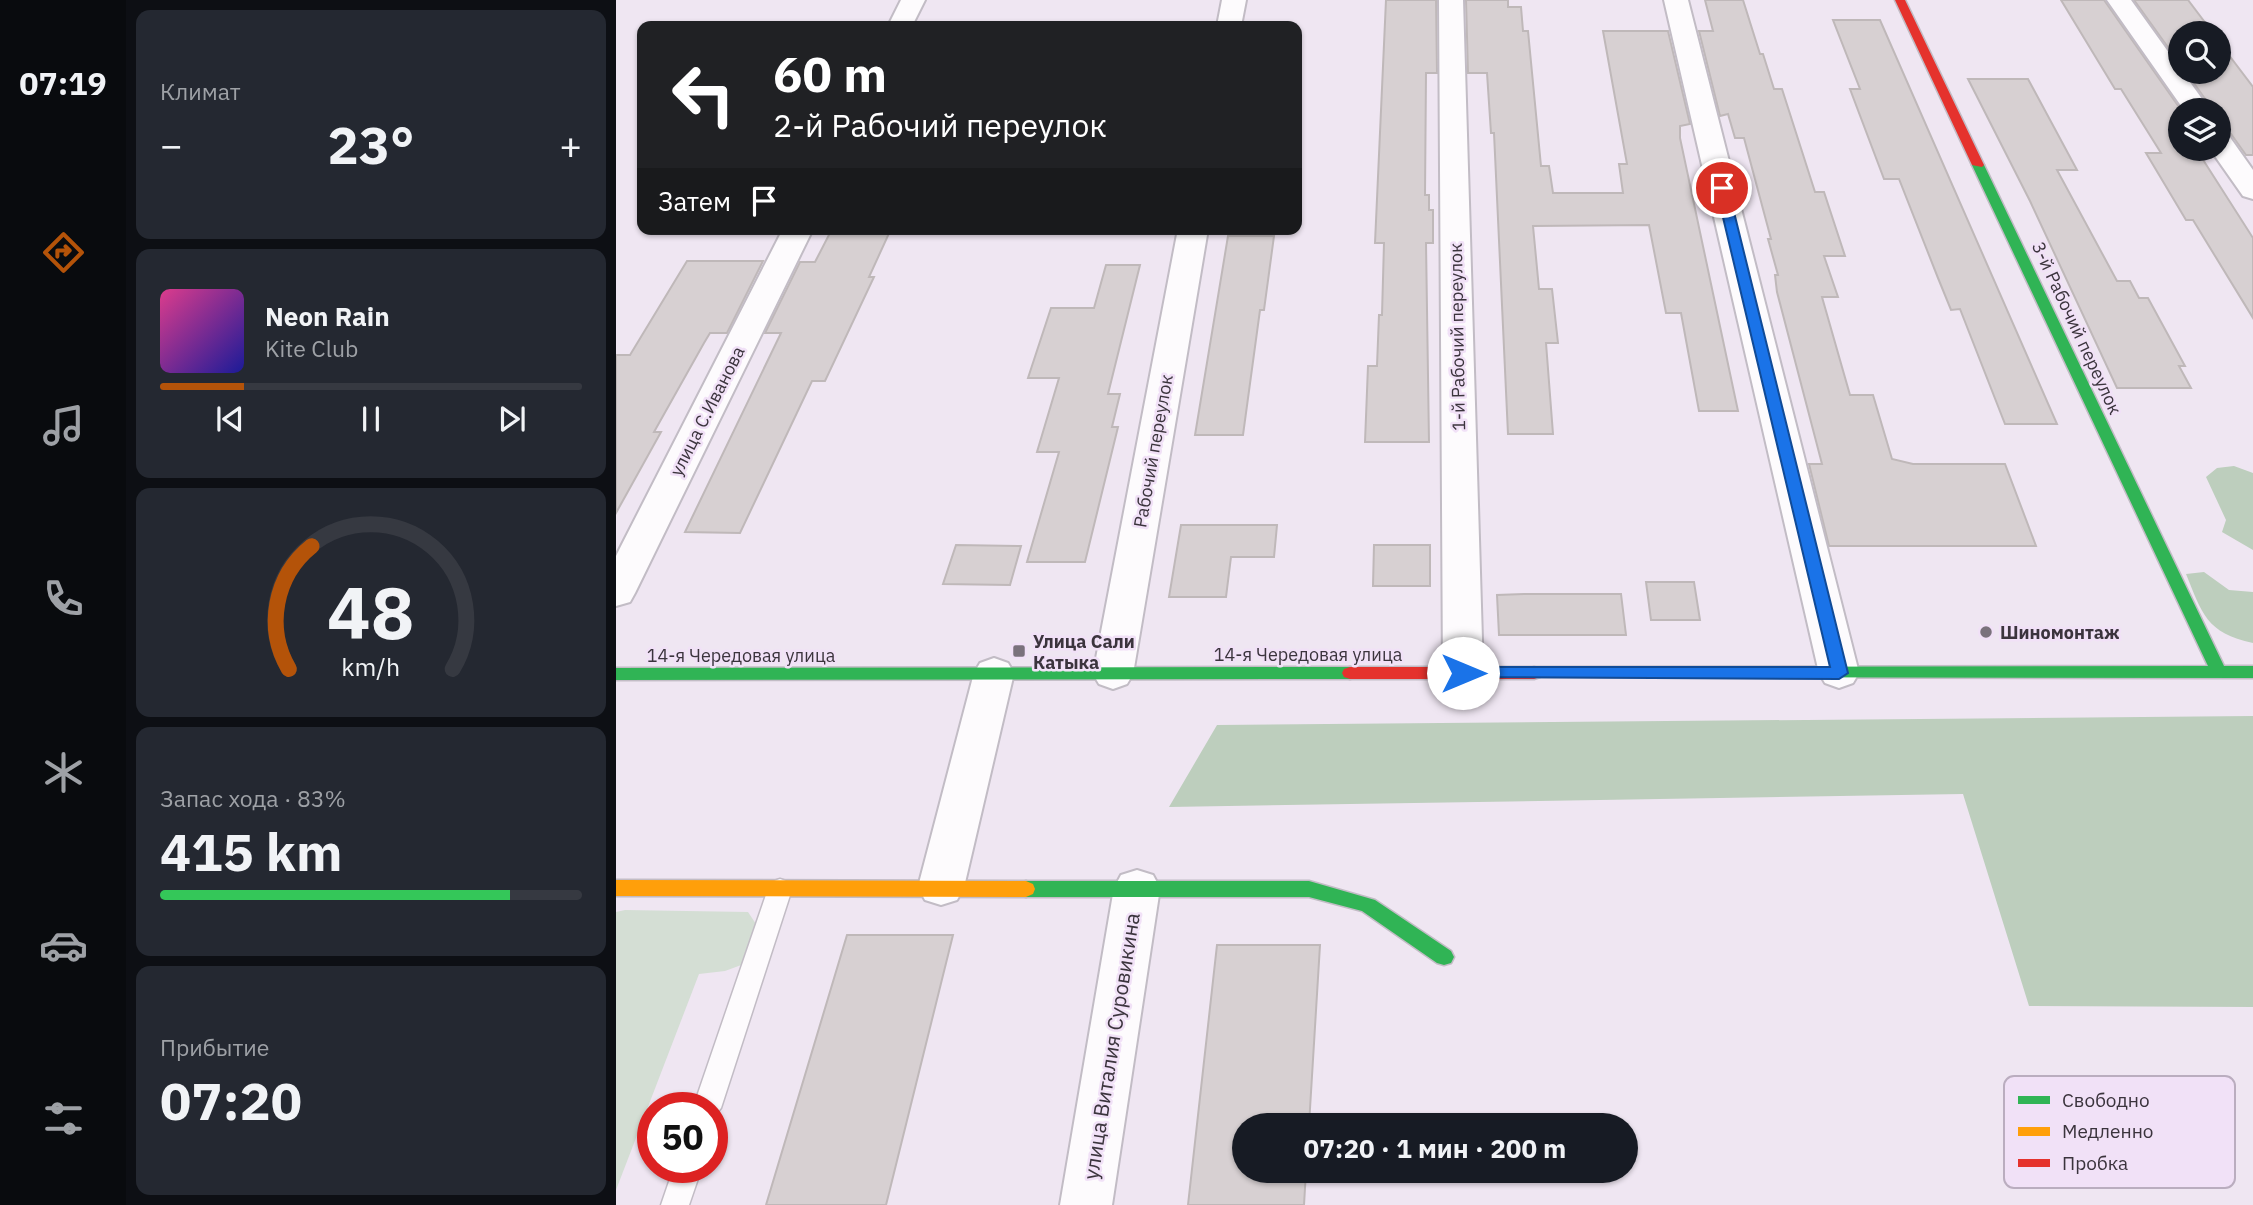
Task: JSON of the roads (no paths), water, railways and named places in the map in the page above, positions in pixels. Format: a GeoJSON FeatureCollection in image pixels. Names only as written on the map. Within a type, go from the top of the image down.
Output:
{"type":"FeatureCollection","features":[{"type":"Feature","properties":{"kind":"street"},"geometry":{"type":"LineString","coordinates":[[902,21],[913,0]]}},
{"type":"Feature","properties":{"kind":"street"},"geometry":{"type":"LineString","coordinates":[[1230,21],[1234,0]]}},
{"type":"Feature","properties":{"kind":"street","name":"1-й Рабочий переулок"},"geometry":{"type":"LineString","coordinates":[[1451,0],[1463,673]]}},
{"type":"Feature","properties":{"kind":"street"},"geometry":{"type":"LineString","coordinates":[[1676,0],[1839,673]]}},
{"type":"Feature","properties":{"kind":"street","name":"3-й Рабочий переулок"},"geometry":{"type":"LineString","coordinates":[[1900,0],[2219,672]]}},
{"type":"Feature","properties":{"kind":"street"},"geometry":{"type":"LineString","coordinates":[[2119,0],[2188,98]]}},
{"type":"Feature","properties":{"kind":"street"},"geometry":{"type":"LineString","coordinates":[[2231,159],[2253,190]]}},
{"type":"Feature","properties":{"kind":"street","name":"улица С.Иванова"},"geometry":{"type":"LineString","coordinates":[[616,593],[795,235]]}},
{"type":"Feature","properties":{"kind":"street","name":"Рабочий переулок"},"geometry":{"type":"LineString","coordinates":[[1113,674],[1192,235]]}},
{"type":"Feature","properties":{"kind":"street","name":"14-я Чередовая улица"},"geometry":{"type":"LineString","coordinates":[[616,674],[2253,672]]}},
{"type":"Feature","properties":{"kind":"street"},"geometry":{"type":"LineString","coordinates":[[941,887],[995,673]]}},
{"type":"Feature","properties":{"kind":"street"},"geometry":{"type":"LineString","coordinates":[[616,888],[1309,889],[1368,905],[1444,957]]}},
{"type":"Feature","properties":{"kind":"street","name":"улица Виталия Суровикина"},"geometry":{"type":"LineString","coordinates":[[1086,1205],[1137,888]]}},
{"type":"Feature","properties":{"kind":"lane"},"geometry":{"type":"LineString","coordinates":[[712,1092],[780,889]]}},
{"type":"Feature","properties":{"kind":"lane"},"geometry":{"type":"LineString","coordinates":[[675,1205],[683,1183]]}},
{"type":"Feature","properties":{"kind":"place","name":"Шиномонтаж"},"geometry":{"type":"Point","coordinates":[1986,632]}},
{"type":"Feature","properties":{"kind":"place","name":"Улица Сали Катыка"},"geometry":{"type":"Point","coordinates":[1019,651]}}]}
